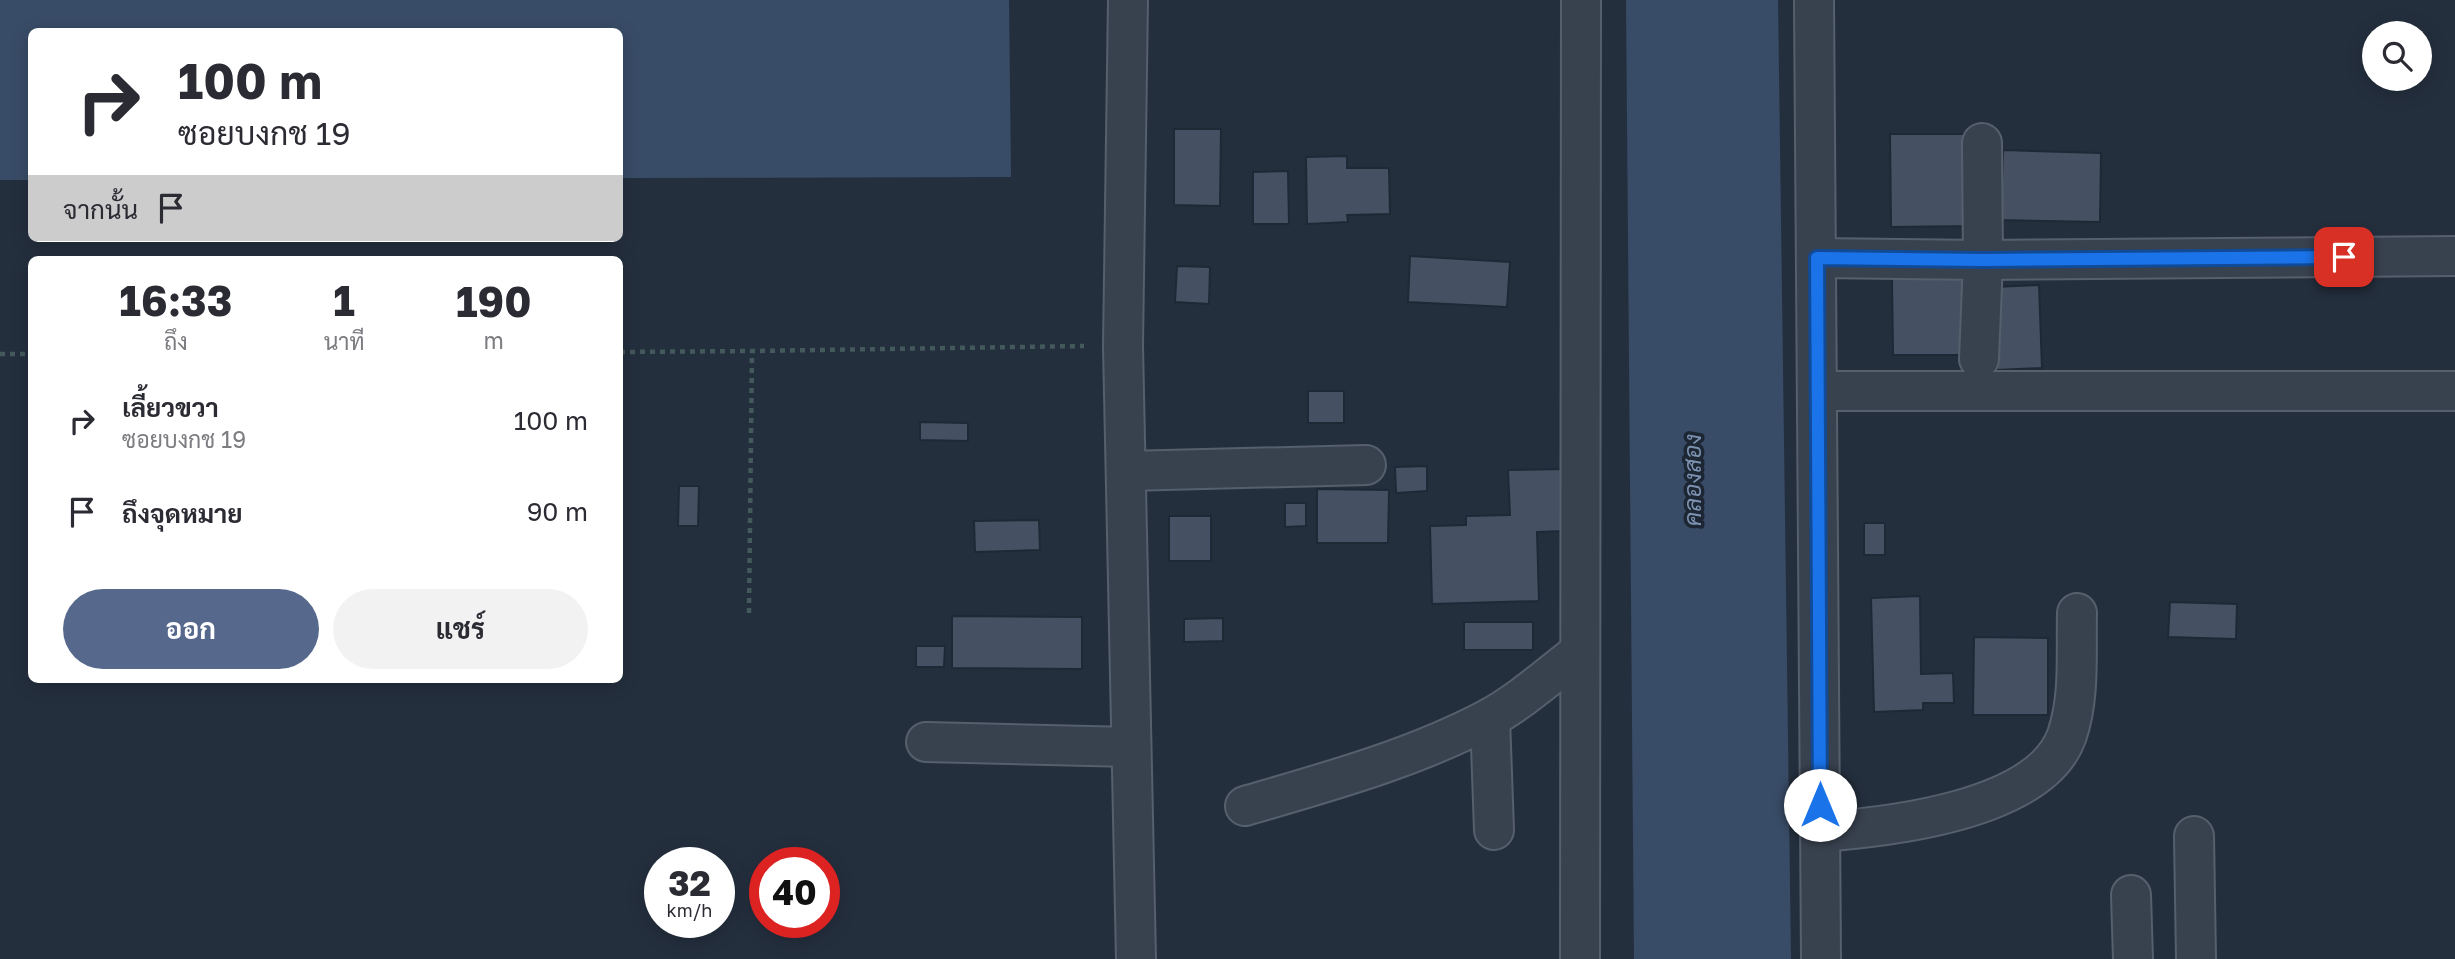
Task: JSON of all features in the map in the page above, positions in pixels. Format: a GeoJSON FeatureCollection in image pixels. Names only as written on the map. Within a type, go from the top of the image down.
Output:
{"type":"FeatureCollection","features":[{"type":"Feature","properties":{"kind":"street"},"geometry":{"type":"LineString","coordinates":[[1128,0],[1123,346],[1136,959]]}},
{"type":"Feature","properties":{"kind":"street"},"geometry":{"type":"LineString","coordinates":[[1580,959],[1581,0]]}},
{"type":"Feature","properties":{"kind":"street"},"geometry":{"type":"LineString","coordinates":[[1814,0],[1821,959]]}},
{"type":"Feature","properties":{"kind":"street"},"geometry":{"type":"LineString","coordinates":[[1979,359],[1983,260],[1982,143]]}},
{"type":"Feature","properties":{"kind":"street"},"geometry":{"type":"LineString","coordinates":[[1817,258],[1983,260],[2455,256]]}},
{"type":"Feature","properties":{"kind":"street"},"geometry":{"type":"LineString","coordinates":[[1818,391],[2455,391]]}},
{"type":"Feature","properties":{"kind":"street"},"geometry":{"type":"LineString","coordinates":[[1126,471],[1366,466]]}},
{"type":"Feature","properties":{"kind":"street"},"geometry":{"type":"LineString","coordinates":[[1820,832],[1886,827],[1933,818],[1977,804],[2018,786],[2042,771],[2056,757],[2073,715],[2077,613]]}},
{"type":"Feature","properties":{"kind":"street"},"geometry":{"type":"LineString","coordinates":[[1245,806],[1359,772],[1418,751],[1490,718],[1580,652]]}},
{"type":"Feature","properties":{"kind":"street"},"geometry":{"type":"LineString","coordinates":[[1490,718],[1494,830]]}},
{"type":"Feature","properties":{"kind":"street"},"geometry":{"type":"LineString","coordinates":[[926,742],[1131,747]]}},
{"type":"Feature","properties":{"kind":"street"},"geometry":{"type":"LineString","coordinates":[[2194,835],[2196,959]]}},
{"type":"Feature","properties":{"kind":"street"},"geometry":{"type":"LineString","coordinates":[[2131,895],[2133,959]]}},
{"type":"Feature","properties":{"kind":"path"},"geometry":{"type":"LineString","coordinates":[[623,352],[1123,346]]}},
{"type":"Feature","properties":{"kind":"path"},"geometry":{"type":"LineString","coordinates":[[749,613],[752,351]]}},
{"type":"Feature","properties":{"kind":"path"},"geometry":{"type":"LineString","coordinates":[[0,354],[28,354]]}},
{"type":"Feature","properties":{"kind":"water"},"geometry":{"type":"Polygon","coordinates":[[[0,0],[1009,0],[1011,177],[623,178],[623,28],[28,28],[28,180],[0,180],[0,0]]]}},
{"type":"Feature","properties":{"kind":"water","name":"คลองสอง"},"geometry":{"type":"Polygon","coordinates":[[[1626,0],[1778,0],[1791,959],[1634,959],[1626,0]]]}},
{"type":"Feature","properties":{"kind":"building"},"geometry":{"type":"Polygon","coordinates":[[[1174,129],[1221,129],[1220,206],[1174,205],[1174,129]]]}},
{"type":"Feature","properties":{"kind":"building"},"geometry":{"type":"Polygon","coordinates":[[[1890,134],[1972,134],[1972,226],[1891,227],[1890,134]]]}},
{"type":"Feature","properties":{"kind":"building"},"geometry":{"type":"Polygon","coordinates":[[[2003,150],[2101,153],[2100,222],[2001,220],[2003,150]]]}},
{"type":"Feature","properties":{"kind":"building"},"geometry":{"type":"Polygon","coordinates":[[[1347,156],[1347,168],[1389,168],[1390,214],[1347,215],[1348,222],[1307,224],[1306,157],[1347,156]]]}},
{"type":"Feature","properties":{"kind":"building"},"geometry":{"type":"Polygon","coordinates":[[[1288,171],[1289,224],[1253,224],[1253,172],[1288,171]]]}},
{"type":"Feature","properties":{"kind":"building"},"geometry":{"type":"Polygon","coordinates":[[[1410,256],[1510,262],[1507,307],[1408,302],[1410,256]]]}},
{"type":"Feature","properties":{"kind":"building"},"geometry":{"type":"Polygon","coordinates":[[[1177,266],[1210,267],[1209,304],[1175,302],[1177,266]]]}},
{"type":"Feature","properties":{"kind":"building"},"geometry":{"type":"Polygon","coordinates":[[[1972,277],[1973,355],[1893,355],[1892,278],[1972,277]]]}},
{"type":"Feature","properties":{"kind":"building"},"geometry":{"type":"Polygon","coordinates":[[[2039,285],[2042,368],[1997,370],[1994,287],[2039,285]]]}},
{"type":"Feature","properties":{"kind":"building"},"geometry":{"type":"Polygon","coordinates":[[[1308,391],[1344,391],[1344,423],[1308,423],[1308,391]]]}},
{"type":"Feature","properties":{"kind":"building"},"geometry":{"type":"Polygon","coordinates":[[[920,422],[968,423],[968,441],[920,440],[920,422]]]}},
{"type":"Feature","properties":{"kind":"building"},"geometry":{"type":"Polygon","coordinates":[[[1427,466],[1427,491],[1396,493],[1395,467],[1427,466]]]}},
{"type":"Feature","properties":{"kind":"building"},"geometry":{"type":"Polygon","coordinates":[[[1564,469],[1566,531],[1537,532],[1539,601],[1432,604],[1430,526],[1466,525],[1466,516],[1510,515],[1508,470],[1564,469]]]}},
{"type":"Feature","properties":{"kind":"building"},"geometry":{"type":"Polygon","coordinates":[[[679,486],[699,486],[698,526],[678,526],[679,486]]]}},
{"type":"Feature","properties":{"kind":"building"},"geometry":{"type":"Polygon","coordinates":[[[1317,489],[1389,490],[1388,543],[1317,543],[1317,489]]]}},
{"type":"Feature","properties":{"kind":"building"},"geometry":{"type":"Polygon","coordinates":[[[1285,503],[1306,503],[1306,526],[1285,527],[1285,503]]]}},
{"type":"Feature","properties":{"kind":"building"},"geometry":{"type":"Polygon","coordinates":[[[1169,516],[1211,516],[1211,561],[1169,561],[1169,516]]]}},
{"type":"Feature","properties":{"kind":"building"},"geometry":{"type":"Polygon","coordinates":[[[1039,520],[1040,550],[975,552],[974,521],[1039,520]]]}},
{"type":"Feature","properties":{"kind":"building"},"geometry":{"type":"Polygon","coordinates":[[[1864,523],[1885,523],[1885,555],[1864,555],[1864,523]]]}},
{"type":"Feature","properties":{"kind":"building"},"geometry":{"type":"Polygon","coordinates":[[[1920,596],[1921,674],[1953,673],[1954,703],[1923,703],[1923,710],[1874,712],[1871,598],[1920,596]]]}},
{"type":"Feature","properties":{"kind":"building"},"geometry":{"type":"Polygon","coordinates":[[[2170,602],[2237,604],[2236,639],[2168,637],[2170,602]]]}},
{"type":"Feature","properties":{"kind":"building"},"geometry":{"type":"Polygon","coordinates":[[[952,616],[1082,617],[1082,669],[952,668],[952,616]]]}},
{"type":"Feature","properties":{"kind":"building"},"geometry":{"type":"Polygon","coordinates":[[[1223,618],[1223,641],[1184,642],[1184,619],[1223,618]]]}},
{"type":"Feature","properties":{"kind":"building"},"geometry":{"type":"Polygon","coordinates":[[[1464,622],[1533,622],[1533,650],[1464,650],[1464,622]]]}},
{"type":"Feature","properties":{"kind":"building"},"geometry":{"type":"Polygon","coordinates":[[[1974,637],[2048,638],[2048,715],[1973,715],[1974,637]]]}},
{"type":"Feature","properties":{"kind":"building"},"geometry":{"type":"Polygon","coordinates":[[[916,646],[945,646],[944,667],[916,667],[916,646]]]}},
{"type":"Feature","properties":{"kind":"route"},"geometry":{"type":"LineString","coordinates":[[1820,805],[1817,258],[1983,260],[2344,257]]}}]}
